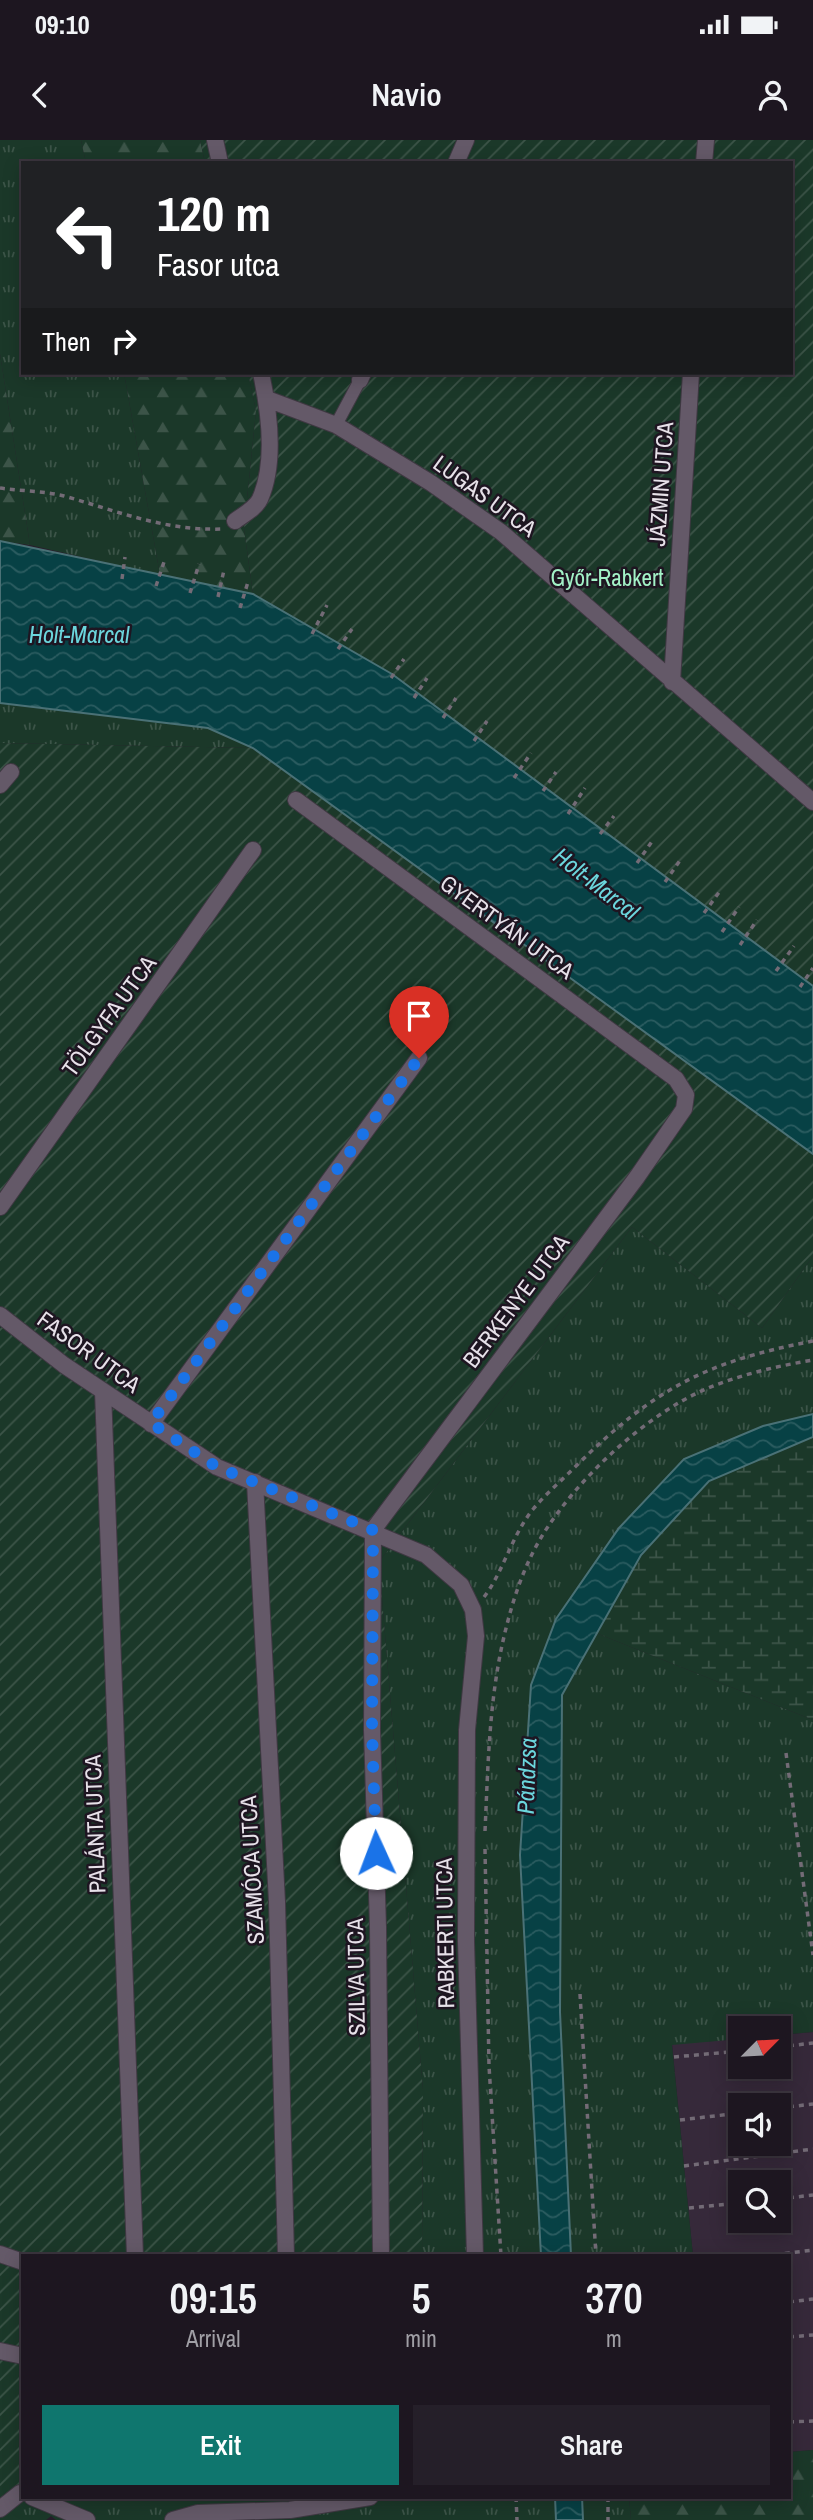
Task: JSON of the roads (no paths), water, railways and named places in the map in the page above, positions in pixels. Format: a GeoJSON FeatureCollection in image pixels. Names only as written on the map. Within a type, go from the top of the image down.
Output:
{"type":"FeatureCollection","features":[{"type":"Feature","properties":{"kind":"street"},"geometry":{"type":"LineString","coordinates":[[215,140],[220,161]]}},
{"type":"Feature","properties":{"kind":"street"},"geometry":{"type":"LineString","coordinates":[[457,161],[466,140]]}},
{"type":"Feature","properties":{"kind":"street"},"geometry":{"type":"LineString","coordinates":[[704,161],[706,140]]}},
{"type":"Feature","properties":{"kind":"street"},"geometry":{"type":"LineString","coordinates":[[235,521],[259,502],[268,469],[267,400],[261,375]]}},
{"type":"Feature","properties":{"kind":"street","name":"JÁZMIN UTCA"},"geometry":{"type":"LineString","coordinates":[[672,682],[691,375]]}},
{"type":"Feature","properties":{"kind":"street"},"geometry":{"type":"LineString","coordinates":[[336,425],[361,377]]}},
{"type":"Feature","properties":{"kind":"street","name":"LUGAS UTCA"},"geometry":{"type":"LineString","coordinates":[[267,400],[336,425],[431,483],[501,532],[813,803]]}},
{"type":"Feature","properties":{"kind":"street"},"geometry":{"type":"LineString","coordinates":[[0,785],[11,772]]}},
{"type":"Feature","properties":{"kind":"street","name":"GYERTYÁN UTCA"},"geometry":{"type":"LineString","coordinates":[[296,800],[676,1079],[686,1095]]}},
{"type":"Feature","properties":{"kind":"street","name":"TÖLGYFA UTCA"},"geometry":{"type":"LineString","coordinates":[[0,1207],[253,850]]}},
{"type":"Feature","properties":{"kind":"street"},"geometry":{"type":"LineString","coordinates":[[151,1423],[419,1058]]}},
{"type":"Feature","properties":{"kind":"street","name":"BERKENYE UTCA"},"geometry":{"type":"LineString","coordinates":[[373,1530],[637,1177],[684,1109],[686,1095]]}},
{"type":"Feature","properties":{"kind":"street","name":"FASOR UTCA"},"geometry":{"type":"LineString","coordinates":[[0,1315],[103,1391],[217,1467],[373,1530],[426,1555],[447,1569],[461,1584],[473,1610]]}},
{"type":"Feature","properties":{"kind":"street","name":"PALÁNTA UTCA"},"geometry":{"type":"LineString","coordinates":[[103,1391],[135,2254]]}},
{"type":"Feature","properties":{"kind":"street","name":"SZAMÓCA UTCA"},"geometry":{"type":"LineString","coordinates":[[255,1482],[277,1902],[286,2254]]}},
{"type":"Feature","properties":{"kind":"street","name":"SZILVA UTCA"},"geometry":{"type":"LineString","coordinates":[[373,1530],[372,1730],[379,1927],[381,2254]]}},
{"type":"Feature","properties":{"kind":"street","name":"RABKERTI UTCA"},"geometry":{"type":"LineString","coordinates":[[473,1610],[476,1636],[467,1730],[466,1941],[475,2254]]}},
{"type":"Feature","properties":{"kind":"street"},"geometry":{"type":"LineString","coordinates":[[0,2254],[21,2261]]}},
{"type":"Feature","properties":{"kind":"street"},"geometry":{"type":"LineString","coordinates":[[0,2351],[21,2356]]}},
{"type":"Feature","properties":{"kind":"street"},"geometry":{"type":"LineString","coordinates":[[0,2490],[21,2494]]}},
{"type":"Feature","properties":{"kind":"street"},"geometry":{"type":"LineString","coordinates":[[0,2509],[21,2497]]}},
{"type":"Feature","properties":{"kind":"street"},"geometry":{"type":"LineString","coordinates":[[35,2499],[87,2520]]}},
{"type":"Feature","properties":{"kind":"street"},"geometry":{"type":"LineString","coordinates":[[173,2520],[198,2513],[290,2510],[358,2499]]}},
{"type":"Feature","properties":{"kind":"water","name":"Holt-Marcal"},"geometry":{"type":"Polygon","coordinates":[[[0,541],[253,594],[392,674],[813,986],[813,1154],[253,748],[208,728],[0,703],[0,541]]]}},
{"type":"Feature","properties":{"kind":"water","name":"Pándzsa"},"geometry":{"type":"Polygon","coordinates":[[[813,1414],[813,1437],[709,1481],[641,1555],[562,1695],[560,2012],[571,2254],[541,2254],[520,1855],[531,1685],[556,1619],[619,1528],[684,1459],[763,1426],[813,1414]]]}},
{"type":"Feature","properties":{"kind":"water"},"geometry":{"type":"Polygon","coordinates":[[[555,2499],[582,2499],[583,2520],[556,2520],[555,2499]]]}},
{"type":"Feature","properties":{"kind":"park label","name":"Győr-Rabkert"},"geometry":{"type":"Point","coordinates":[607,578]}}]}
